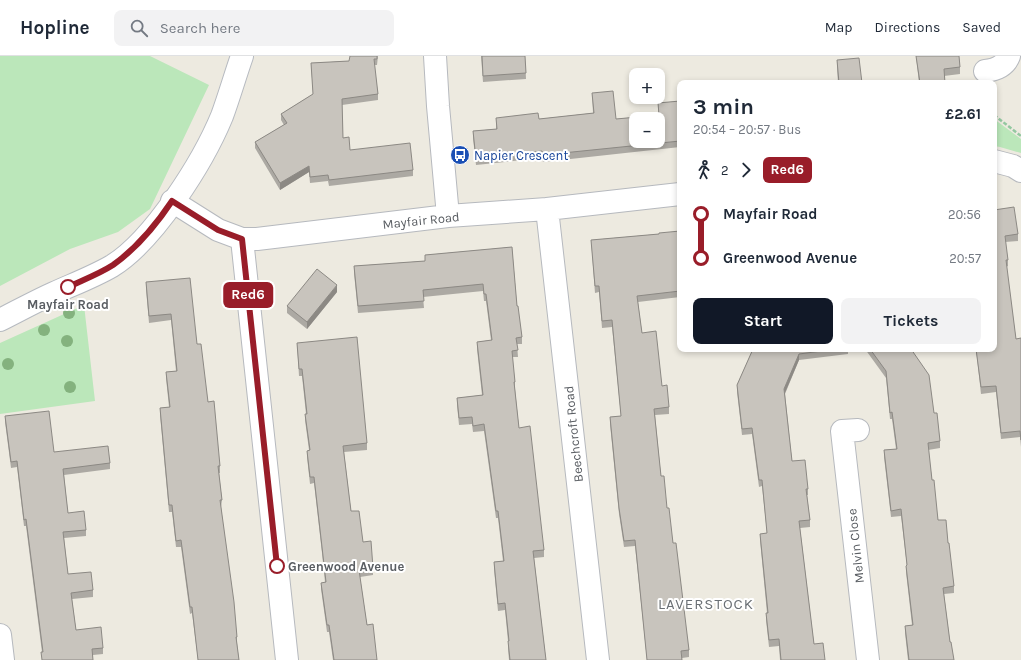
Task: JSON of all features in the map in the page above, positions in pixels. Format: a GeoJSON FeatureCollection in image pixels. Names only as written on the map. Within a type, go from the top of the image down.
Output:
{"type":"FeatureCollection","features":[{"type":"Feature","properties":{"kind":"street"},"geometry":{"type":"LineString","coordinates":[[0,320],[113,265],[132,250],[148,233],[188,178],[205,150],[218,123],[242,56]]}},
{"type":"Feature","properties":{"kind":"street"},"geometry":{"type":"LineString","coordinates":[[435,56],[448,216]]}},
{"type":"Feature","properties":{"kind":"street"},"geometry":{"type":"LineString","coordinates":[[985,71],[995,70],[1008,59],[1009,56]]}},
{"type":"Feature","properties":{"kind":"street"},"geometry":{"type":"LineString","coordinates":[[997,162],[1013,166],[1021,171]]}},
{"type":"Feature","properties":{"kind":"street","name":"Mayfair Road"},"geometry":{"type":"LineString","coordinates":[[172,201],[218,230],[242,239],[257,239],[448,216],[547,209],[677,194]]}},
{"type":"Feature","properties":{"kind":"street","name":"Beechcroft Road"},"geometry":{"type":"LineString","coordinates":[[547,209],[598,660]]}},
{"type":"Feature","properties":{"kind":"street"},"geometry":{"type":"LineString","coordinates":[[242,239],[287,660]]}},
{"type":"Feature","properties":{"kind":"street","name":"Melvin Close"},"geometry":{"type":"LineString","coordinates":[[841,431],[868,660]]}},
{"type":"Feature","properties":{"kind":"street"},"geometry":{"type":"LineString","coordinates":[[0,635],[3,660]]}},
{"type":"Feature","properties":{"kind":"path"},"geometry":{"type":"LineString","coordinates":[[997,118],[1021,136]]}},
{"type":"Feature","properties":{"kind":"green space"},"geometry":{"type":"Polygon","coordinates":[[[0,56],[150,56],[209,85],[150,209],[118,232],[70,249],[0,286],[0,56]]]}},
{"type":"Feature","properties":{"kind":"green space"},"geometry":{"type":"Polygon","coordinates":[[[997,121],[1021,139],[1021,153],[997,146],[997,121]]]}},
{"type":"Feature","properties":{"kind":"green space"},"geometry":{"type":"Polygon","coordinates":[[[84,305],[95,401],[0,414],[0,343],[84,305]]]}},
{"type":"Feature","properties":{"kind":"building"},"geometry":{"type":"Polygon","coordinates":[[[350,56],[377,56],[377,59],[374,59],[378,94],[342,99],[343,138],[349,137],[350,150],[410,143],[413,170],[329,180],[328,175],[310,177],[309,166],[280,183],[255,142],[287,123],[281,114],[313,94],[311,63],[349,61],[350,56]]]}},
{"type":"Feature","properties":{"kind":"building"},"geometry":{"type":"Polygon","coordinates":[[[482,56],[525,56],[526,73],[483,76],[482,56]]]}},
{"type":"Feature","properties":{"kind":"building"},"geometry":{"type":"Polygon","coordinates":[[[916,56],[959,56],[960,67],[944,69],[945,80],[920,80],[916,56]]]}},
{"type":"Feature","properties":{"kind":"building"},"geometry":{"type":"Polygon","coordinates":[[[859,58],[862,80],[839,80],[837,60],[859,58]]]}},
{"type":"Feature","properties":{"kind":"building"},"geometry":{"type":"Polygon","coordinates":[[[613,91],[616,119],[629,118],[629,146],[543,155],[542,151],[476,159],[473,131],[497,129],[496,118],[538,113],[539,119],[594,113],[592,93],[613,91]]]}},
{"type":"Feature","properties":{"kind":"building"},"geometry":{"type":"Polygon","coordinates":[[[677,101],[677,141],[665,143],[665,112],[659,112],[658,104],[677,101]]]}},
{"type":"Feature","properties":{"kind":"building"},"geometry":{"type":"Polygon","coordinates":[[[1014,207],[1018,234],[1005,236],[1008,260],[1006,260],[1016,339],[1021,338],[1021,440],[1020,431],[1001,433],[996,386],[981,387],[976,352],[997,352],[997,210],[1014,207]]]}},
{"type":"Feature","properties":{"kind":"building"},"geometry":{"type":"Polygon","coordinates":[[[677,231],[677,291],[637,296],[642,333],[656,331],[662,386],[667,385],[669,407],[654,409],[661,476],[664,476],[667,508],[669,508],[673,543],[676,543],[689,650],[681,651],[682,660],[647,660],[635,540],[624,541],[619,508],[610,417],[621,416],[612,320],[602,321],[599,286],[595,286],[591,240],[677,231]]]}},
{"type":"Feature","properties":{"kind":"building"},"geometry":{"type":"Polygon","coordinates":[[[512,247],[517,306],[522,337],[516,338],[518,350],[512,351],[514,382],[519,428],[530,426],[544,550],[533,551],[546,660],[510,660],[505,603],[498,604],[494,562],[504,561],[498,511],[496,511],[484,424],[473,426],[472,417],[459,418],[457,398],[483,395],[477,342],[492,340],[486,294],[484,294],[483,284],[423,290],[424,301],[358,306],[354,266],[425,261],[425,255],[512,247]]]}},
{"type":"Feature","properties":{"kind":"building"},"geometry":{"type":"Polygon","coordinates":[[[317,269],[337,285],[307,322],[287,306],[317,269]]]}},
{"type":"Feature","properties":{"kind":"building"},"geometry":{"type":"Polygon","coordinates":[[[190,278],[197,344],[201,344],[208,402],[214,401],[220,466],[218,466],[222,500],[220,500],[234,602],[239,660],[198,660],[192,607],[190,607],[181,540],[176,541],[172,505],[169,505],[160,408],[170,407],[166,372],[177,371],[171,314],[149,316],[146,282],[190,278]]]}},
{"type":"Feature","properties":{"kind":"building"},"geometry":{"type":"Polygon","coordinates":[[[357,337],[367,443],[343,446],[351,511],[359,511],[363,542],[371,541],[373,568],[359,570],[367,625],[373,624],[377,660],[334,660],[321,583],[326,582],[314,477],[310,477],[307,451],[310,450],[305,414],[307,414],[302,369],[299,369],[297,343],[357,337]]]}},
{"type":"Feature","properties":{"kind":"building"},"geometry":{"type":"Polygon","coordinates":[[[752,352],[814,352],[799,354],[784,389],[792,461],[805,460],[808,489],[806,489],[810,520],[799,521],[814,644],[823,643],[825,660],[781,660],[779,639],[769,640],[766,613],[768,613],[760,534],[767,533],[762,480],[759,480],[752,428],[742,429],[737,385],[752,352]]]}},
{"type":"Feature","properties":{"kind":"building"},"geometry":{"type":"Polygon","coordinates":[[[872,352],[913,352],[929,375],[934,413],[937,413],[940,441],[928,443],[938,520],[946,520],[949,543],[954,586],[943,588],[950,642],[954,660],[909,660],[905,626],[913,625],[901,509],[891,511],[884,450],[897,449],[892,412],[890,413],[886,371],[872,352]]]}},
{"type":"Feature","properties":{"kind":"building"},"geometry":{"type":"Polygon","coordinates":[[[49,411],[54,452],[108,446],[110,463],[63,469],[68,513],[84,511],[86,530],[63,532],[68,574],[91,572],[93,590],[71,593],[76,630],[101,627],[103,648],[92,649],[93,660],[42,660],[41,652],[43,652],[26,519],[24,520],[17,461],[11,462],[5,416],[49,411]]]}},
{"type":"Feature","properties":{"kind":"bus line","name":"Red6"},"geometry":{"type":"LineString","coordinates":[[68,287],[113,265],[132,250],[148,233],[172,201],[218,230],[242,239],[277,566]]}},
{"type":"Feature","properties":{"kind":"place","name":"Napier Crescent"},"geometry":{"type":"Point","coordinates":[460,155]}},
{"type":"Feature","properties":{"kind":"place","name":"Mayfair Road"},"geometry":{"type":"Point","coordinates":[68,287]}},
{"type":"Feature","properties":{"kind":"place","name":"Greenwood Avenue"},"geometry":{"type":"Point","coordinates":[277,566]}},
{"type":"Feature","properties":{"kind":"district","name":"LAVERSTOCK"},"geometry":{"type":"Point","coordinates":[706,604]}}]}
